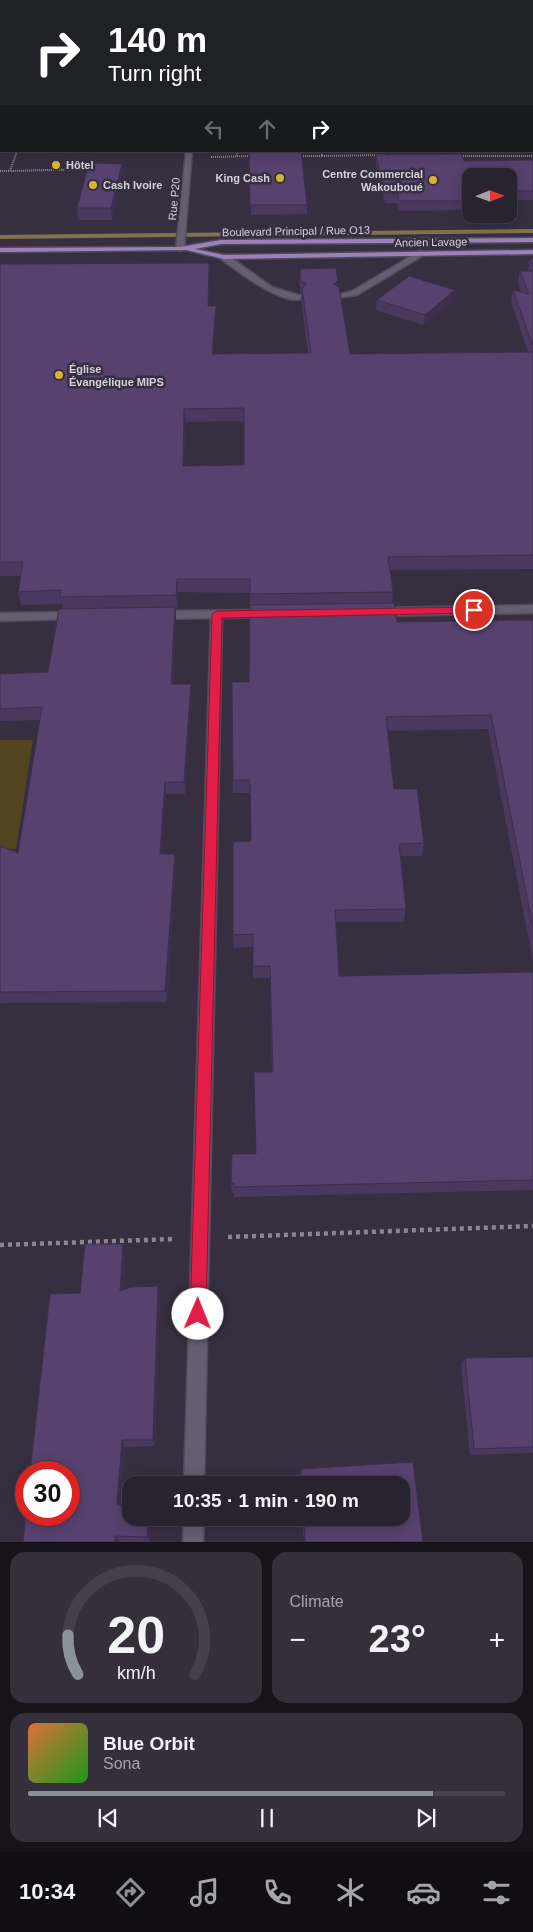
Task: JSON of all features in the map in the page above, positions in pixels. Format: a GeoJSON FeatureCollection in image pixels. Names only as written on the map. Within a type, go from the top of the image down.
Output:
{"type":"FeatureCollection","features":[{"type":"Feature","properties":{"kind":"main road","name":"Boulevard Principal / Rue O13"},"geometry":{"type":"LineString","coordinates":[[0,250],[180,249],[221,242],[533,240]]}},
{"type":"Feature","properties":{"kind":"main road","name":"Ancien Lavage"},"geometry":{"type":"LineString","coordinates":[[180,249],[224,257],[533,252]]}},
{"type":"Feature","properties":{"kind":"street","name":"Rue P20"},"geometry":{"type":"LineString","coordinates":[[180,249],[188,154]]}},
{"type":"Feature","properties":{"kind":"street"},"geometry":{"type":"LineString","coordinates":[[338,296],[354,293],[423,253]]}},
{"type":"Feature","properties":{"kind":"street"},"geometry":{"type":"LineString","coordinates":[[224,257],[274,292],[283,296],[301,297]]}},
{"type":"Feature","properties":{"kind":"street"},"geometry":{"type":"LineString","coordinates":[[365,612],[533,609]]}},
{"type":"Feature","properties":{"kind":"street"},"geometry":{"type":"LineString","coordinates":[[194,1476],[212,869],[217,614]]}},
{"type":"Feature","properties":{"kind":"street"},"geometry":{"type":"LineString","coordinates":[[148,615],[277,614]]}},
{"type":"Feature","properties":{"kind":"street"},"geometry":{"type":"LineString","coordinates":[[0,617],[79,616]]}},
{"type":"Feature","properties":{"kind":"street"},"geometry":{"type":"LineString","coordinates":[[193,1542],[194,1526]]}},
{"type":"Feature","properties":{"kind":"path"},"geometry":{"type":"LineString","coordinates":[[10,171],[17,152]]}},
{"type":"Feature","properties":{"kind":"path"},"geometry":{"type":"LineString","coordinates":[[459,152],[460,156]]}},
{"type":"Feature","properties":{"kind":"path"},"geometry":{"type":"LineString","coordinates":[[188,154],[256,156]]}},
{"type":"Feature","properties":{"kind":"path"},"geometry":{"type":"LineString","coordinates":[[294,156],[385,155]]}},
{"type":"Feature","properties":{"kind":"path"},"geometry":{"type":"LineString","coordinates":[[451,156],[533,156]]}},
{"type":"Feature","properties":{"kind":"path"},"geometry":{"type":"LineString","coordinates":[[0,171],[99,169]]}},
{"type":"Feature","properties":{"kind":"path"},"geometry":{"type":"LineString","coordinates":[[0,1245],[533,1226]]}},
{"type":"Feature","properties":{"kind":"shaded area"},"geometry":{"type":"Polygon","coordinates":[[[0,740],[33,740],[16,849],[0,849],[0,740]]]}},
{"type":"Feature","properties":{"kind":"building"},"geometry":{"type":"Polygon","coordinates":[[[249,152],[301,152],[307,205],[250,205],[249,152]]]}},
{"type":"Feature","properties":{"kind":"building"},"geometry":{"type":"Polygon","coordinates":[[[462,154],[464,161],[533,160],[533,191],[518,191],[518,168],[462,168],[462,201],[399,201],[398,194],[385,194],[376,155],[462,154]]]}},
{"type":"Feature","properties":{"kind":"building"},"geometry":{"type":"Polygon","coordinates":[[[89,163],[122,164],[111,208],[77,208],[89,163]]]}},
{"type":"Feature","properties":{"kind":"building"},"geometry":{"type":"Polygon","coordinates":[[[209,263],[208,306],[216,306],[212,354],[311,353],[302,288],[307,284],[301,281],[300,269],[336,268],[338,281],[333,284],[339,287],[350,354],[533,352],[533,555],[388,557],[393,592],[250,594],[250,579],[177,579],[176,595],[60,597],[61,590],[18,592],[23,562],[0,562],[0,264],[209,263]],[[244,408],[184,409],[183,466],[244,465],[244,408]]]}},
{"type":"Feature","properties":{"kind":"building"},"geometry":{"type":"Polygon","coordinates":[[[520,271],[533,271],[533,346],[513,290],[529,294],[520,271]]]}},
{"type":"Feature","properties":{"kind":"building"},"geometry":{"type":"Polygon","coordinates":[[[409,276],[455,290],[425,315],[377,300],[409,276]]]}},
{"type":"Feature","properties":{"kind":"building"},"geometry":{"type":"Polygon","coordinates":[[[394,603],[397,622],[533,620],[533,928],[491,715],[386,717],[394,789],[417,789],[424,843],[399,844],[406,909],[335,910],[339,976],[533,972],[533,1180],[234,1187],[234,1183],[231,1183],[232,1154],[256,1154],[254,1072],[273,1072],[270,966],[253,966],[253,934],[233,935],[233,842],[251,841],[250,780],[233,780],[232,682],[249,682],[250,605],[394,603]]]}},
{"type":"Feature","properties":{"kind":"building"},"geometry":{"type":"Polygon","coordinates":[[[175,607],[171,684],[191,684],[184,782],[165,782],[160,854],[175,854],[165,991],[0,992],[0,846],[18,853],[42,707],[0,709],[0,674],[48,672],[59,609],[175,607]]]}},
{"type":"Feature","properties":{"kind":"building"},"geometry":{"type":"Polygon","coordinates":[[[85,1244],[123,1244],[120,1291],[131,1287],[158,1286],[153,1440],[122,1440],[117,1505],[122,1505],[122,1526],[148,1526],[147,1537],[115,1536],[115,1542],[23,1542],[25,1526],[80,1526],[80,1461],[31,1461],[50,1294],[80,1293],[85,1244]]]}},
{"type":"Feature","properties":{"kind":"building"},"geometry":{"type":"Polygon","coordinates":[[[533,1357],[533,1447],[474,1449],[465,1358],[533,1357]]]}},
{"type":"Feature","properties":{"kind":"building"},"geometry":{"type":"Polygon","coordinates":[[[413,1462],[423,1542],[305,1542],[304,1526],[410,1526],[410,1476],[301,1476],[301,1469],[413,1462]]]}},
{"type":"Feature","properties":{"kind":"waterway"},"geometry":{"type":"LineString","coordinates":[[0,237],[533,231]]}},
{"type":"Feature","properties":{"kind":"place","name":"Hôtel"},"geometry":{"type":"Point","coordinates":[56,165]}},
{"type":"Feature","properties":{"kind":"place","name":"King Cash"},"geometry":{"type":"Point","coordinates":[280,178]}},
{"type":"Feature","properties":{"kind":"place","name":"Centre Commercial Wakouboué"},"geometry":{"type":"Point","coordinates":[433,180]}},
{"type":"Feature","properties":{"kind":"place","name":"Cash Ivoire"},"geometry":{"type":"Point","coordinates":[93,185]}},
{"type":"Feature","properties":{"kind":"place","name":"Église Évangélique MIPS"},"geometry":{"type":"Point","coordinates":[59,375]}},
{"type":"Feature","properties":{"kind":"route"},"geometry":{"type":"LineString","coordinates":[[198,1314],[212,859],[217,614],[474,610]]}}]}
